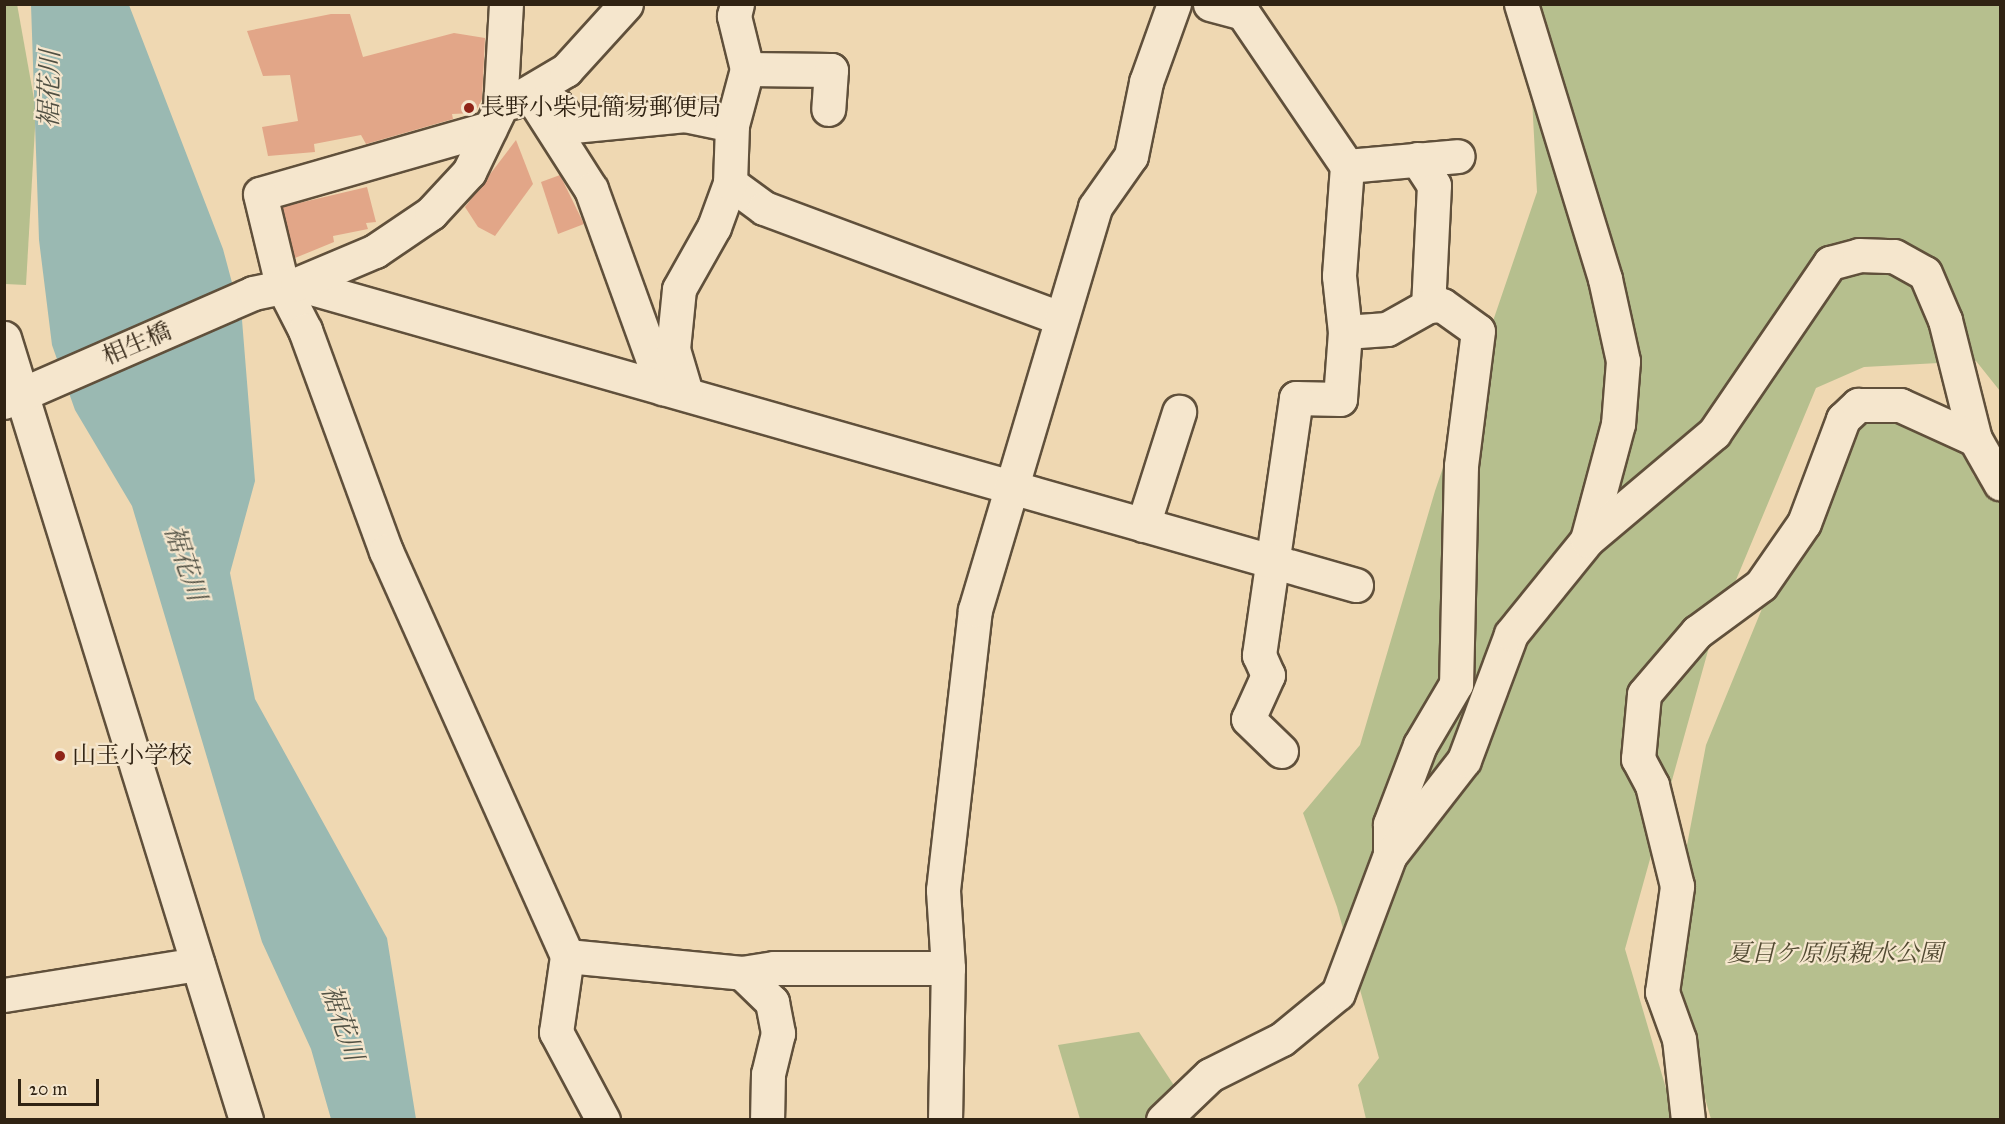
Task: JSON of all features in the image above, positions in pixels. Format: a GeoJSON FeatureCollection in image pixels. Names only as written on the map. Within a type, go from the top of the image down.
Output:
{"type":"FeatureCollection","features":[{"type":"Feature","properties":{"kind":"street"},"geometry":{"type":"LineString","coordinates":[[506,4],[511,108],[591,189],[675,391]]}},
{"type":"Feature","properties":{"kind":"street"},"geometry":{"type":"LineString","coordinates":[[511,108],[566,70],[626,4]]}},
{"type":"Feature","properties":{"kind":"street"},"geometry":{"type":"LineString","coordinates":[[675,391],[673,350],[679,289],[714,227],[730,183],[732,125],[747,69],[734,16],[737,4]]}},
{"type":"Feature","properties":{"kind":"street"},"geometry":{"type":"LineString","coordinates":[[945,1119],[948,968],[943,890],[958,730],[975,610],[1007,488],[1095,207],[1131,156],[1146,82],[1174,4]]}},
{"type":"Feature","properties":{"kind":"street"},"geometry":{"type":"LineString","coordinates":[[1210,4],[1243,13],[1347,166],[1339,276],[1345,332],[1340,399],[1296,398],[1276,561],[1259,655],[1268,675],[1248,719],[1281,751]]}},
{"type":"Feature","properties":{"kind":"street"},"geometry":{"type":"LineString","coordinates":[[1521,4],[1605,279],[1623,361],[1618,424],[1587,540]]}},
{"type":"Feature","properties":{"kind":"street"},"geometry":{"type":"LineString","coordinates":[[747,69],[831,70],[828,109]]}},
{"type":"Feature","properties":{"kind":"street"},"geometry":{"type":"LineString","coordinates":[[603,1119],[556,1032],[567,956],[386,551],[305,330],[277,288],[260,194],[511,108],[556,105],[573,126],[685,115],[732,125]]}},
{"type":"Feature","properties":{"kind":"street","name":"相生橋"},"geometry":{"type":"LineString","coordinates":[[23,394],[277,288],[375,251],[431,213],[469,172],[511,108]]}},
{"type":"Feature","properties":{"kind":"street"},"geometry":{"type":"LineString","coordinates":[[1347,166],[1458,156]]}},
{"type":"Feature","properties":{"kind":"street"},"geometry":{"type":"LineString","coordinates":[[1417,159],[1434,185],[1428,306]]}},
{"type":"Feature","properties":{"kind":"street"},"geometry":{"type":"LineString","coordinates":[[730,183],[764,208],[1060,318]]}},
{"type":"Feature","properties":{"kind":"street"},"geometry":{"type":"LineString","coordinates":[[1163,1119],[1210,1075],[1282,1039],[1338,993],[1390,855],[1464,760],[1511,634],[1587,540],[1714,433],[1830,263],[1859,255],[1894,256],[1925,273],[1945,320],[1975,439],[2001,483]]}},
{"type":"Feature","properties":{"kind":"street"},"geometry":{"type":"LineString","coordinates":[[277,288],[675,391],[1007,488],[1356,585]]}},
{"type":"Feature","properties":{"kind":"street"},"geometry":{"type":"LineString","coordinates":[[1345,332],[1388,329],[1428,306],[1442,305],[1478,331],[1461,466],[1456,684],[1420,745],[1390,824],[1390,855]]}},
{"type":"Feature","properties":{"kind":"street"},"geometry":{"type":"LineString","coordinates":[[4,339],[23,394],[246,1119]]}},
{"type":"Feature","properties":{"kind":"street"},"geometry":{"type":"LineString","coordinates":[[1688,1119],[1679,1039],[1662,992],[1677,886],[1652,785],[1638,759],[1644,694],[1697,632],[1761,585],[1804,524],[1843,419],[1858,405],[1900,405],[1975,439]]}},
{"type":"Feature","properties":{"kind":"street"},"geometry":{"type":"LineString","coordinates":[[1143,525],[1179,412]]}},
{"type":"Feature","properties":{"kind":"street"},"geometry":{"type":"LineString","coordinates":[[567,956],[742,973],[774,968],[948,968]]}},
{"type":"Feature","properties":{"kind":"street"},"geometry":{"type":"LineString","coordinates":[[4,995],[198,964]]}},
{"type":"Feature","properties":{"kind":"street"},"geometry":{"type":"LineString","coordinates":[[742,973],[772,1002],[778,1033],[768,1074],[767,1119]]}},
{"type":"Feature","properties":{"kind":"green space"},"geometry":{"type":"Polygon","coordinates":[[[17,4],[36,110],[26,285],[5,284],[4,5],[17,4]]]}},
{"type":"Feature","properties":{"kind":"green space"},"geometry":{"type":"Polygon","coordinates":[[[1527,5],[2000,5],[2000,391],[1976,361],[1864,367],[1816,388],[1711,640],[1625,949],[1675,1119],[1366,1119],[1358,1085],[1379,1058],[1337,907],[1303,813],[1360,745],[1435,491],[1537,192],[1527,5]]]}},
{"type":"Feature","properties":{"kind":"green space","name":"夏目ケ原原親水公園"},"geometry":{"type":"Polygon","coordinates":[[[1863,410],[1967,450],[1973,475],[2000,501],[2000,1119],[1711,1119],[1665,961],[1706,745],[1775,577],[1863,410]]]}},
{"type":"Feature","properties":{"kind":"green space"},"geometry":{"type":"Polygon","coordinates":[[[1139,1032],[1196,1119],[1080,1119],[1058,1045],[1139,1032]]]}},
{"type":"Feature","properties":{"kind":"water","name":"裾花川"},"geometry":{"type":"Polygon","coordinates":[[[31,5],[129,5],[223,249],[242,320],[255,481],[230,573],[255,699],[387,938],[416,1119],[331,1119],[311,1049],[262,942],[132,506],[75,410],[52,345],[39,240],[31,5]]]}},
{"type":"Feature","properties":{"kind":"building"},"geometry":{"type":"Polygon","coordinates":[[[331,14],[350,14],[363,57],[454,33],[485,38],[482,99],[475,113],[452,114],[453,119],[366,144],[361,135],[314,144],[315,152],[268,156],[262,127],[298,121],[290,75],[263,76],[247,31],[331,14]]]}},
{"type":"Feature","properties":{"kind":"building"},"geometry":{"type":"Polygon","coordinates":[[[516,140],[533,184],[495,236],[478,227],[465,207],[516,140]]]}},
{"type":"Feature","properties":{"kind":"building"},"geometry":{"type":"Polygon","coordinates":[[[560,175],[584,224],[558,234],[541,182],[560,175]]]}},
{"type":"Feature","properties":{"kind":"building"},"geometry":{"type":"Polygon","coordinates":[[[367,187],[376,222],[366,223],[368,229],[333,236],[334,242],[295,258],[282,207],[367,187]]]}},
{"type":"Feature","properties":{"kind":"place","name":"長野小柴見簡易郵便局"},"geometry":{"type":"Point","coordinates":[469,108]}},
{"type":"Feature","properties":{"kind":"place","name":"山王小学校"},"geometry":{"type":"Point","coordinates":[60,756]}}]}
